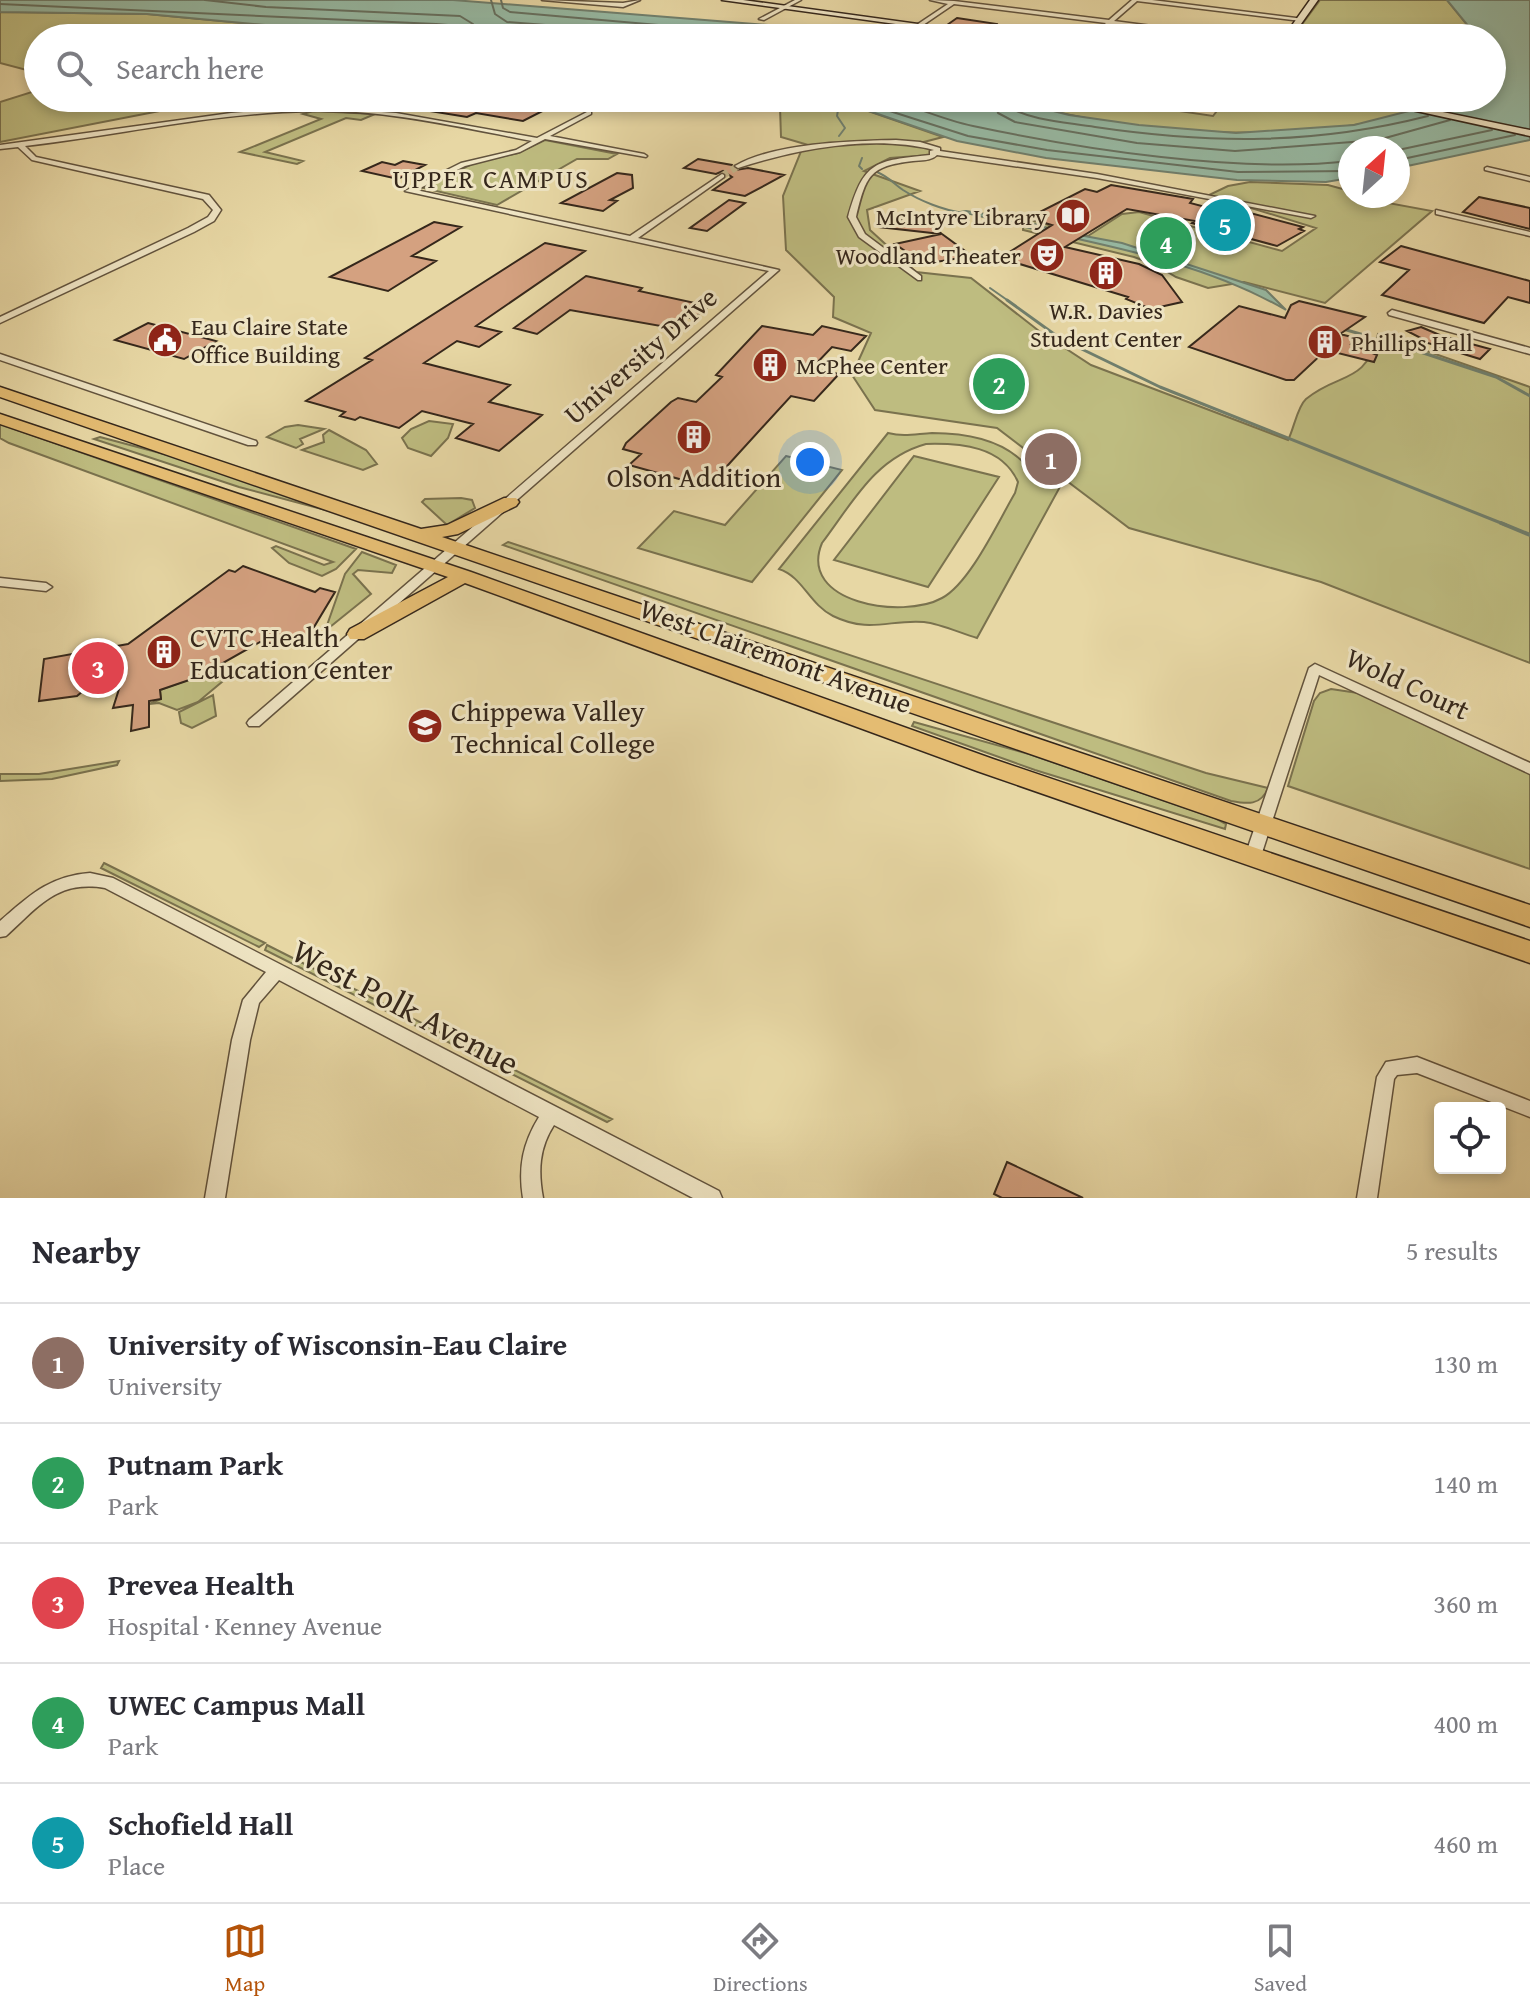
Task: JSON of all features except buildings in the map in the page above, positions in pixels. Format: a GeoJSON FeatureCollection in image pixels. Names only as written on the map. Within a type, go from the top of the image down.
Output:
{"type":"FeatureCollection","features":[{"type":"Feature","properties":{"kind":"main road"},"geometry":{"type":"LineString","coordinates":[[726,0],[911,24]]}},
{"type":"Feature","properties":{"kind":"main road"},"geometry":{"type":"LineString","coordinates":[[1297,24],[1314,0]]}},
{"type":"Feature","properties":{"kind":"main road"},"geometry":{"type":"LineString","coordinates":[[1430,112],[1530,133]]}},
{"type":"Feature","properties":{"kind":"main road","name":"West Clairemont Avenue"},"geometry":{"type":"LineString","coordinates":[[0,392],[460,547],[1530,916]]}},
{"type":"Feature","properties":{"kind":"main road","name":"West Clairemont Avenue"},"geometry":{"type":"LineString","coordinates":[[0,419],[220,496],[464,576],[1252,859],[1530,952]]}},
{"type":"Feature","properties":{"kind":"main road"},"geometry":{"type":"LineString","coordinates":[[220,496],[286,505],[437,550],[460,547]]}},
{"type":"Feature","properties":{"kind":"main road"},"geometry":{"type":"LineString","coordinates":[[416,532],[451,530],[510,502]]}},
{"type":"Feature","properties":{"kind":"main road"},"geometry":{"type":"LineString","coordinates":[[357,634],[464,576]]}},
{"type":"Feature","properties":{"kind":"street"},"geometry":{"type":"LineString","coordinates":[[544,0],[626,5],[638,0]]}},
{"type":"Feature","properties":{"kind":"street"},"geometry":{"type":"LineString","coordinates":[[762,19],[799,0]]}},
{"type":"Feature","properties":{"kind":"street"},"geometry":{"type":"LineString","coordinates":[[932,0],[1126,24]]}},
{"type":"Feature","properties":{"kind":"street"},"geometry":{"type":"LineString","coordinates":[[1108,24],[1137,0],[1301,19]]}},
{"type":"Feature","properties":{"kind":"street"},"geometry":{"type":"LineString","coordinates":[[920,24],[955,1]]}},
{"type":"Feature","properties":{"kind":"street"},"geometry":{"type":"LineString","coordinates":[[0,147],[191,119],[274,112]]}},
{"type":"Feature","properties":{"kind":"street"},"geometry":{"type":"LineString","coordinates":[[365,112],[538,140],[589,113]]}},
{"type":"Feature","properties":{"kind":"street"},"geometry":{"type":"LineString","coordinates":[[548,138],[644,156]]}},
{"type":"Feature","properties":{"kind":"street","name":"University Drive"},"geometry":{"type":"LineString","coordinates":[[254,723],[775,270],[409,191],[463,164],[518,151],[538,140]]}},
{"type":"Feature","properties":{"kind":"street"},"geometry":{"type":"LineString","coordinates":[[0,320],[191,230],[211,219],[217,210],[206,197],[34,159],[20,145]]}},
{"type":"Feature","properties":{"kind":"street"},"geometry":{"type":"LineString","coordinates":[[738,166],[783,151],[824,147],[922,145],[936,148],[935,152]]}},
{"type":"Feature","properties":{"kind":"street"},"geometry":{"type":"LineString","coordinates":[[918,278],[862,235],[852,217],[863,178],[871,171],[895,159],[927,158],[935,152],[1097,176],[1311,216]]}},
{"type":"Feature","properties":{"kind":"street"},"geometry":{"type":"LineString","coordinates":[[1487,169],[1530,179]]}},
{"type":"Feature","properties":{"kind":"street"},"geometry":{"type":"LineString","coordinates":[[631,239],[722,176]]}},
{"type":"Feature","properties":{"kind":"street"},"geometry":{"type":"LineString","coordinates":[[1439,212],[1530,234]]}},
{"type":"Feature","properties":{"kind":"street"},"geometry":{"type":"LineString","coordinates":[[1392,313],[1530,351]]}},
{"type":"Feature","properties":{"kind":"street"},"geometry":{"type":"LineString","coordinates":[[0,357],[252,443]]}},
{"type":"Feature","properties":{"kind":"street"},"geometry":{"type":"LineString","coordinates":[[0,582],[46,587]]}},
{"type":"Feature","properties":{"kind":"street","name":"Wold Court"},"geometry":{"type":"LineString","coordinates":[[1252,859],[1315,668],[1530,769]]}},
{"type":"Feature","properties":{"kind":"street","name":"West Polk Avenue"},"geometry":{"type":"LineString","coordinates":[[0,931],[53,886],[70,879],[87,877],[108,882],[712,1198]]}},
{"type":"Feature","properties":{"kind":"street"},"geometry":{"type":"LineString","coordinates":[[215,1198],[241,1040],[251,1000],[277,971]]}},
{"type":"Feature","properties":{"kind":"street"},"geometry":{"type":"LineString","coordinates":[[1367,1198],[1386,1077],[1392,1068],[1417,1065],[1530,1109]]}},
{"type":"Feature","properties":{"kind":"street"},"geometry":{"type":"LineString","coordinates":[[533,1198],[528,1174],[530,1149],[550,1115]]}},
{"type":"Feature","properties":{"kind":"shaded area"},"geometry":{"type":"Polygon","coordinates":[[[1320,0],[1447,0],[1467,24],[1302,24],[1320,0]]]}},
{"type":"Feature","properties":{"kind":"shaded area"},"geometry":{"type":"Polygon","coordinates":[[[0,12],[147,14],[254,24],[24,24],[24,69],[0,63],[0,12]]]}},
{"type":"Feature","properties":{"kind":"shaded area"},"geometry":{"type":"Polygon","coordinates":[[[24,94],[24,112],[154,112],[0,142],[0,102],[24,94]]]}},
{"type":"Feature","properties":{"kind":"shaded area"},"geometry":{"type":"Polygon","coordinates":[[[780,112],[871,112],[943,137],[912,145],[933,149],[930,155],[890,158],[864,171],[920,191],[867,210],[870,230],[916,272],[971,278],[1039,331],[1091,365],[1288,440],[1306,399],[1358,370],[1373,351],[1378,334],[1530,387],[1530,663],[1321,582],[1129,528],[997,428],[875,410],[852,375],[871,333],[833,317],[834,297],[786,250],[783,196],[802,149],[815,147],[781,137],[780,112]]]}},
{"type":"Feature","properties":{"kind":"shaded area"},"geometry":{"type":"Polygon","coordinates":[[[1055,112],[1186,112],[1213,116],[1216,112],[1414,112],[1352,125],[1293,131],[1171,129],[1055,112]]]}},
{"type":"Feature","properties":{"kind":"shaded area"},"geometry":{"type":"Polygon","coordinates":[[[303,114],[375,114],[361,120],[346,118],[265,152],[303,161],[297,164],[240,152],[321,119],[303,114]]]}},
{"type":"Feature","properties":{"kind":"shaded area"},"geometry":{"type":"Polygon","coordinates":[[[545,140],[617,154],[608,159],[577,159],[497,205],[423,188],[474,163],[518,153],[545,140]]]}},
{"type":"Feature","properties":{"kind":"shaded area"},"geometry":{"type":"Polygon","coordinates":[[[1250,182],[1328,185],[1338,188],[1338,208],[1410,207],[1432,211],[1325,303],[1244,282],[1208,288],[1134,257],[1023,230],[1024,218],[1088,236],[1122,214],[1139,212],[1282,251],[1316,228],[1209,195],[1228,186],[1250,182]]]}},
{"type":"Feature","properties":{"kind":"shaded area"},"geometry":{"type":"Polygon","coordinates":[[[429,421],[453,424],[448,438],[431,456],[408,448],[402,438],[411,429],[429,421]]]}},
{"type":"Feature","properties":{"kind":"shaded area"},"geometry":{"type":"Polygon","coordinates":[[[0,424],[356,549],[336,569],[322,576],[289,563],[272,548],[276,546],[324,565],[333,562],[9,443],[0,438],[0,424]]]}},
{"type":"Feature","properties":{"kind":"shaded area"},"geometry":{"type":"Polygon","coordinates":[[[298,425],[324,429],[300,439],[303,444],[296,448],[267,437],[285,427],[298,425]]]}},
{"type":"Feature","properties":{"kind":"shaded area"},"geometry":{"type":"Polygon","coordinates":[[[329,430],[366,450],[377,464],[363,470],[302,450],[324,442],[323,435],[329,430]]]}},
{"type":"Feature","properties":{"kind":"shaded area"},"geometry":{"type":"Polygon","coordinates":[[[888,433],[947,433],[991,442],[1017,456],[1036,479],[1061,485],[977,638],[924,622],[869,625],[846,621],[825,611],[794,578],[779,569],[888,433]],[[926,444],[908,451],[879,471],[866,483],[822,543],[818,563],[825,580],[839,593],[880,606],[925,604],[942,598],[973,566],[1015,493],[1018,482],[1011,470],[991,454],[966,446],[926,444]]]}},
{"type":"Feature","properties":{"kind":"shaded area"},"geometry":{"type":"Polygon","coordinates":[[[100,437],[190,461],[348,516],[239,487],[94,439],[100,437]]]}},
{"type":"Feature","properties":{"kind":"shaded area"},"geometry":{"type":"Polygon","coordinates":[[[786,456],[842,470],[752,582],[638,548],[674,511],[725,525],[786,456]]]}},
{"type":"Feature","properties":{"kind":"shaded area"},"geometry":{"type":"Polygon","coordinates":[[[914,456],[999,477],[928,587],[834,560],[914,456]]]}},
{"type":"Feature","properties":{"kind":"shaded area"},"geometry":{"type":"Polygon","coordinates":[[[425,499],[472,500],[475,508],[447,525],[422,502],[425,499]]]}},
{"type":"Feature","properties":{"kind":"shaded area"},"geometry":{"type":"Polygon","coordinates":[[[508,542],[1206,773],[1268,788],[1257,801],[1231,801],[503,545],[508,542]]]}},
{"type":"Feature","properties":{"kind":"shaded area"},"geometry":{"type":"Polygon","coordinates":[[[362,552],[396,565],[392,573],[358,570],[353,574],[371,594],[325,631],[345,574],[362,552]]]}},
{"type":"Feature","properties":{"kind":"shaded area"},"geometry":{"type":"Polygon","coordinates":[[[209,672],[223,681],[198,702],[177,710],[159,703],[149,704],[161,699],[160,690],[209,672]]]}},
{"type":"Feature","properties":{"kind":"shaded area"},"geometry":{"type":"Polygon","coordinates":[[[1331,689],[1358,693],[1530,774],[1530,869],[1288,786],[1314,701],[1320,693],[1331,689]]]}},
{"type":"Feature","properties":{"kind":"shaded area"},"geometry":{"type":"Polygon","coordinates":[[[213,695],[216,716],[192,728],[181,723],[179,712],[213,695]]]}},
{"type":"Feature","properties":{"kind":"shaded area"},"geometry":{"type":"Polygon","coordinates":[[[914,722],[1029,754],[1215,818],[1226,824],[1225,829],[1035,770],[912,726],[914,722]]]}},
{"type":"Feature","properties":{"kind":"shaded area"},"geometry":{"type":"Polygon","coordinates":[[[119,761],[117,765],[52,779],[0,781],[0,774],[39,774],[119,761]]]}},
{"type":"Feature","properties":{"kind":"shaded area"},"geometry":{"type":"Polygon","coordinates":[[[104,863],[265,943],[259,947],[101,868],[104,863]]]}},
{"type":"Feature","properties":{"kind":"shaded area"},"geometry":{"type":"Polygon","coordinates":[[[267,945],[612,1119],[607,1122],[265,950],[267,945]]]}},
{"type":"Feature","properties":{"kind":"water"},"geometry":{"type":"Polygon","coordinates":[[[0,0],[453,0],[756,24],[254,24],[147,14],[0,12],[0,0]]]}},
{"type":"Feature","properties":{"kind":"water"},"geometry":{"type":"Polygon","coordinates":[[[1447,0],[1530,0],[1530,140],[1410,165],[1410,136],[1338,136],[1338,180],[1326,182],[1237,180],[1046,158],[957,141],[872,112],[1057,112],[1139,125],[1236,133],[1354,125],[1405,112],[1506,112],[1506,24],[1467,24],[1447,0]]]}},
{"type":"Feature","properties":{"kind":"water"},"geometry":{"type":"Polygon","coordinates":[[[960,212],[1022,220],[1058,231],[1122,243],[1266,290],[1286,310],[1231,283],[1174,263],[960,212]]]}},
{"type":"Feature","properties":{"kind":"waterway"},"geometry":{"type":"LineString","coordinates":[[838,112],[845,128],[839,136]]}},
{"type":"Feature","properties":{"kind":"waterway"},"geometry":{"type":"LineString","coordinates":[[862,158],[859,166],[862,169]]}},
{"type":"Feature","properties":{"kind":"waterway"},"geometry":{"type":"LineString","coordinates":[[877,172],[917,198],[963,213]]}},
{"type":"Feature","properties":{"kind":"waterway"},"geometry":{"type":"LineString","coordinates":[[990,288],[1010,302]]}},
{"type":"Feature","properties":{"kind":"waterway"},"geometry":{"type":"LineString","coordinates":[[1007,300],[1061,339],[1160,387],[1501,523]]}},
{"type":"Feature","properties":{"kind":"waterway"},"geometry":{"type":"LineString","coordinates":[[1343,329],[1364,335]]}},
{"type":"Feature","properties":{"kind":"waterway"},"geometry":{"type":"LineString","coordinates":[[1390,342],[1496,377],[1530,396]]}},
{"type":"Feature","properties":{"kind":"waterway"},"geometry":{"type":"LineString","coordinates":[[1501,523],[1506,525]]}},
{"type":"Feature","properties":{"kind":"waterway"},"geometry":{"type":"LineString","coordinates":[[1501,523],[1530,535]]}},
{"type":"Feature","properties":{"kind":"tunnel"},"geometry":{"type":"LineString","coordinates":[[722,176],[738,166]]}},
{"type":"Feature","properties":{"kind":"place","name":"McIntyre Library"},"geometry":{"type":"Point","coordinates":[1073,216]}},
{"type":"Feature","properties":{"kind":"place","name":"Schofield Hall"},"geometry":{"type":"Point","coordinates":[1225,225]}},
{"type":"Feature","properties":{"kind":"place","name":"UWEC Campus Mall"},"geometry":{"type":"Point","coordinates":[1166,243]}},
{"type":"Feature","properties":{"kind":"place","name":"Woodland Theater"},"geometry":{"type":"Point","coordinates":[1047,255]}},
{"type":"Feature","properties":{"kind":"place","name":"W.R. Davies Student Center"},"geometry":{"type":"Point","coordinates":[1106,273]}},
{"type":"Feature","properties":{"kind":"place","name":"Eau Claire State Office Building"},"geometry":{"type":"Point","coordinates":[165,340]}},
{"type":"Feature","properties":{"kind":"place","name":"Phillips Hall"},"geometry":{"type":"Point","coordinates":[1325,342]}},
{"type":"Feature","properties":{"kind":"place","name":"McPhee Center"},"geometry":{"type":"Point","coordinates":[770,365]}},
{"type":"Feature","properties":{"kind":"place","name":"Putnam Park"},"geometry":{"type":"Point","coordinates":[999,384]}},
{"type":"Feature","properties":{"kind":"place","name":"Olson Addition"},"geometry":{"type":"Point","coordinates":[694,437]}},
{"type":"Feature","properties":{"kind":"place","name":"University of Wisconsin-Eau Claire"},"geometry":{"type":"Point","coordinates":[1051,459]}},
{"type":"Feature","properties":{"kind":"place","name":"CVTC Health Education Center"},"geometry":{"type":"Point","coordinates":[164,652]}},
{"type":"Feature","properties":{"kind":"place","name":"Prevea Health"},"geometry":{"type":"Point","coordinates":[98,668]}},
{"type":"Feature","properties":{"kind":"place","name":"Chippewa Valley Technical College"},"geometry":{"type":"Point","coordinates":[425,726]}},
{"type":"Feature","properties":{"kind":"district","name":"UPPER CAMPUS"},"geometry":{"type":"Point","coordinates":[491,178]}}]}
